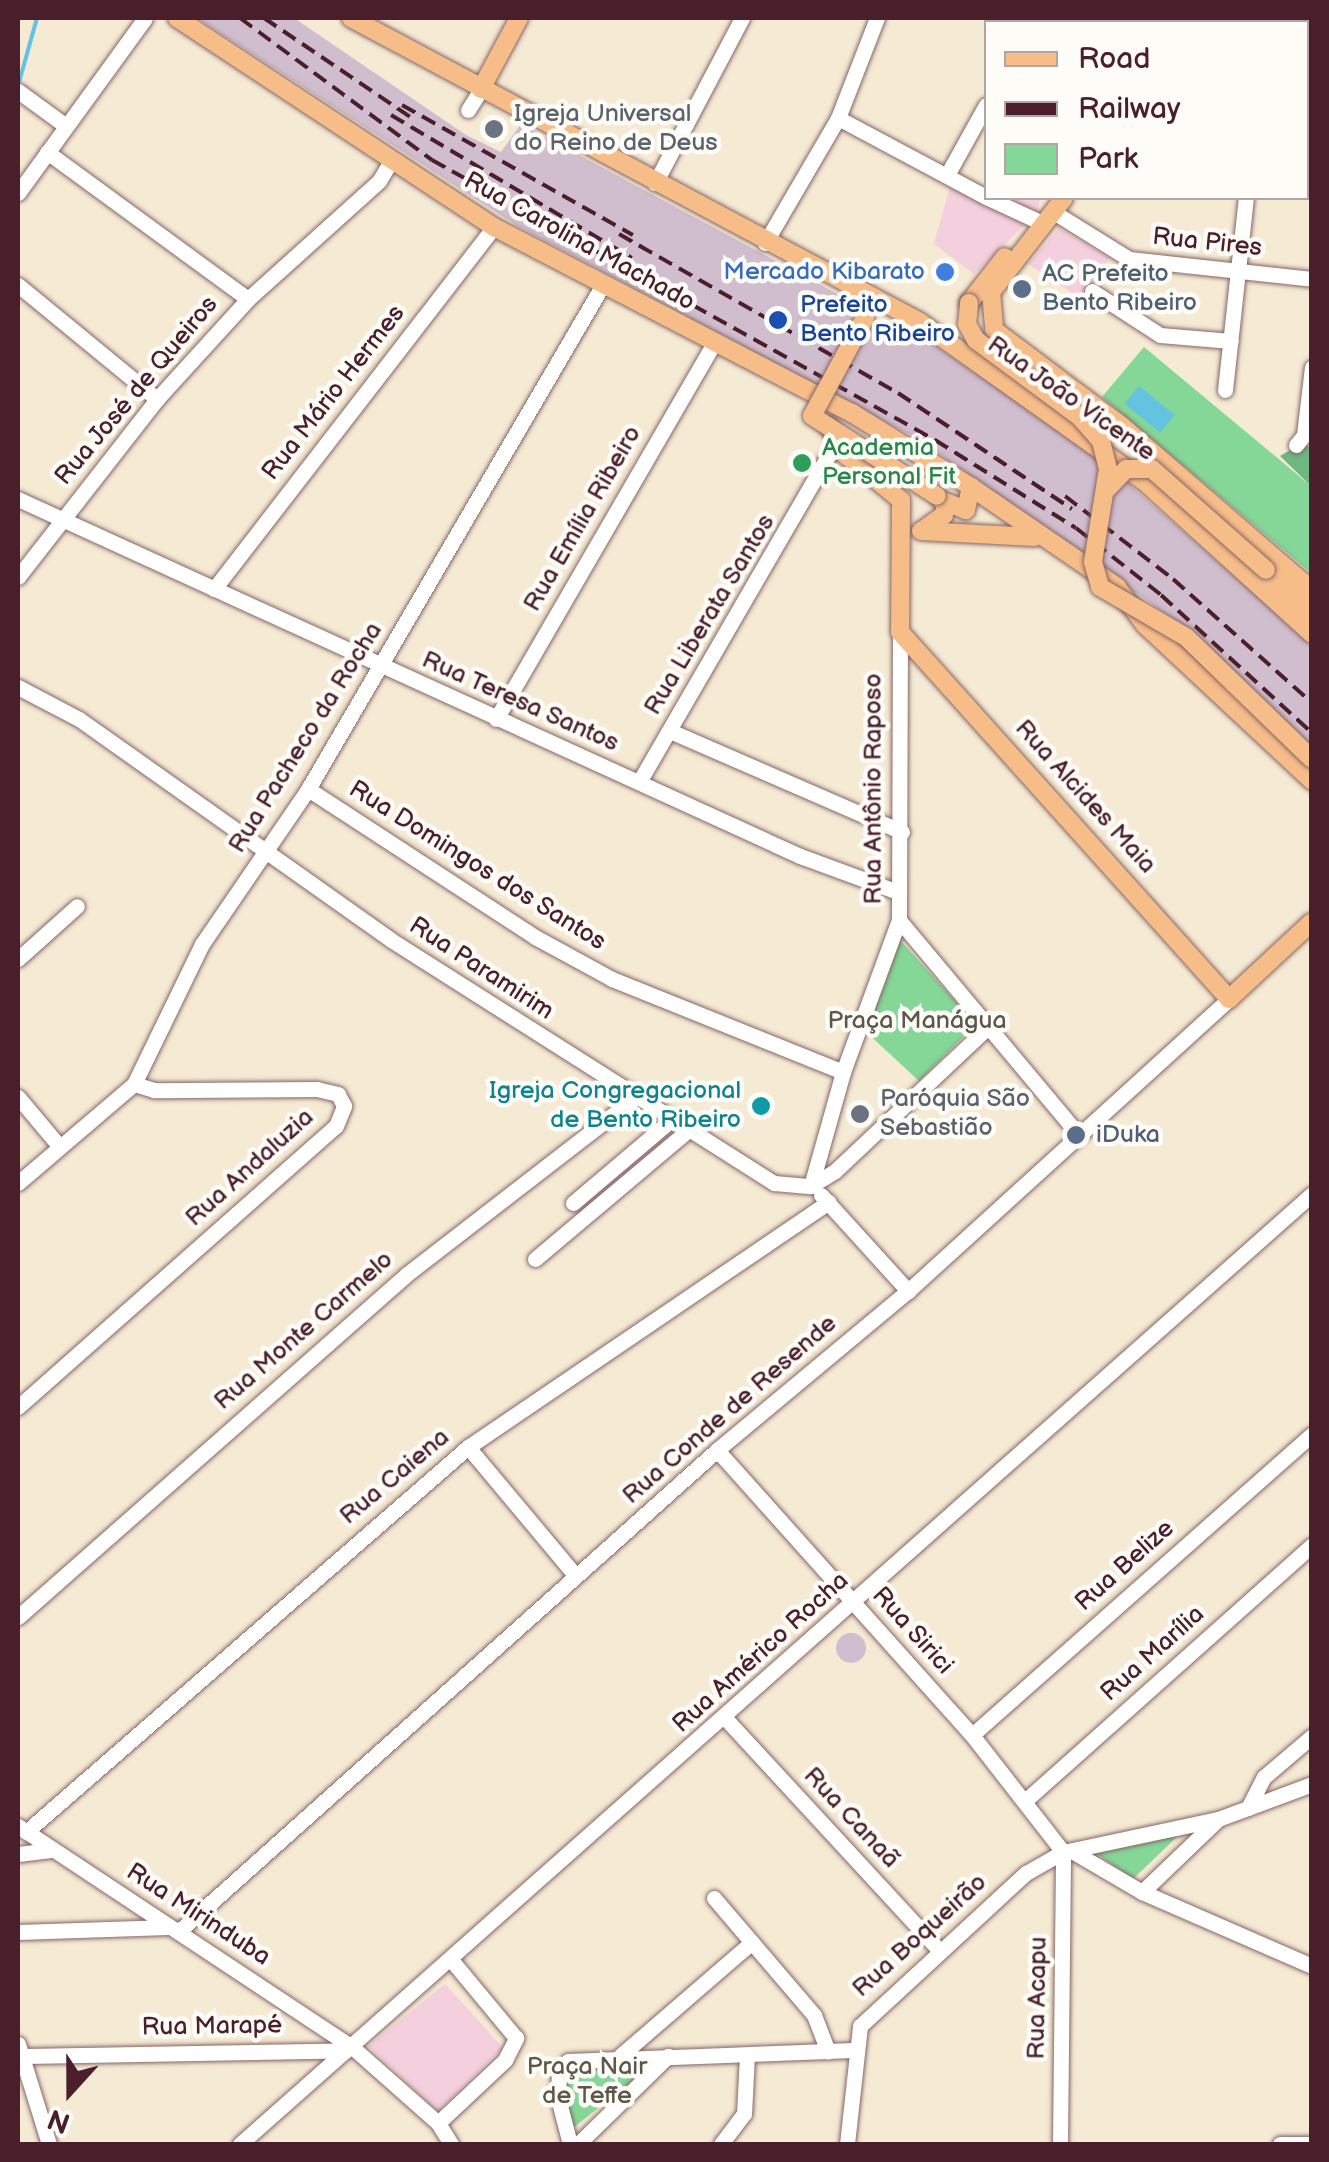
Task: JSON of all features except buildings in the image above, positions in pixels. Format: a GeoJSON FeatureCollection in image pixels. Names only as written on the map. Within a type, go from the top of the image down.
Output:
{"type":"FeatureCollection","features":[{"type":"Feature","properties":{"kind":"main road","name":"Rua Carolina Machado"},"geometry":{"type":"LineString","coordinates":[[177,18],[390,163],[494,227],[602,288],[797,387],[971,487],[1117,587],[1152,631],[1312,781]]}},
{"type":"Feature","properties":{"kind":"main road","name":"Rua João Vicente"},"geometry":{"type":"LineString","coordinates":[[351,18],[877,299],[1092,442],[1188,519],[1312,634]]}},
{"type":"Feature","properties":{"kind":"main road"},"geometry":{"type":"LineString","coordinates":[[481,89],[519,18]]}},
{"type":"Feature","properties":{"kind":"main road"},"geometry":{"type":"LineString","coordinates":[[1053,210],[986,276],[969,303],[968,324],[976,340],[1096,432],[1108,462],[1093,562],[1100,587],[1186,637],[1312,759]]}},
{"type":"Feature","properties":{"kind":"main road","name":"Rua João Vicente"},"geometry":{"type":"LineString","coordinates":[[1024,242],[988,309],[1002,340],[1206,496],[1312,590]]}},
{"type":"Feature","properties":{"kind":"main road"},"geometry":{"type":"LineString","coordinates":[[877,299],[813,418],[941,500],[968,509],[971,487]]}},
{"type":"Feature","properties":{"kind":"main road","name":"Rua Antônio Raposo"},"geometry":{"type":"LineString","coordinates":[[797,387],[852,460],[900,496],[900,632]]}},
{"type":"Feature","properties":{"kind":"main road"},"geometry":{"type":"LineString","coordinates":[[1106,490],[1126,468],[1154,470],[1312,613]]}},
{"type":"Feature","properties":{"kind":"main road"},"geometry":{"type":"LineString","coordinates":[[1188,519],[1190,502],[1206,496]]}},
{"type":"Feature","properties":{"kind":"main road"},"geometry":{"type":"LineString","coordinates":[[902,558],[921,531],[944,515],[941,500]]}},
{"type":"Feature","properties":{"kind":"main road"},"geometry":{"type":"LineString","coordinates":[[921,531],[1014,533],[1049,542]]}},
{"type":"Feature","properties":{"kind":"main road","name":"Rua Alcides Maia"},"geometry":{"type":"LineString","coordinates":[[900,632],[1229,999]]}},
{"type":"Feature","properties":{"kind":"main road","name":"Rua Conde de Resende"},"geometry":{"type":"LineString","coordinates":[[1229,999],[1312,922]]}},
{"type":"Feature","properties":{"kind":"street"},"geometry":{"type":"LineString","coordinates":[[18,193],[145,18]]}},
{"type":"Feature","properties":{"kind":"street"},"geometry":{"type":"LineString","coordinates":[[655,183],[742,18]]}},
{"type":"Feature","properties":{"kind":"street"},"geometry":{"type":"LineString","coordinates":[[766,243],[838,118],[877,18]]}},
{"type":"Feature","properties":{"kind":"street"},"geometry":{"type":"LineString","coordinates":[[468,110],[481,89]]}},
{"type":"Feature","properties":{"kind":"street"},"geometry":{"type":"LineString","coordinates":[[22,94],[66,126]]}},
{"type":"Feature","properties":{"kind":"street"},"geometry":{"type":"LineString","coordinates":[[947,175],[984,109]]}},
{"type":"Feature","properties":{"kind":"street","name":"Rua Pires"},"geometry":{"type":"LineString","coordinates":[[838,118],[984,195]]}},
{"type":"Feature","properties":{"kind":"street"},"geometry":{"type":"LineString","coordinates":[[47,152],[248,300]]}},
{"type":"Feature","properties":{"kind":"street","name":"Rua José de Queiros"},"geometry":{"type":"LineString","coordinates":[[18,577],[157,399],[248,300],[379,181],[390,163]]}},
{"type":"Feature","properties":{"kind":"street","name":"Rua Pires"},"geometry":{"type":"LineString","coordinates":[[1002,200],[1053,210],[1129,260],[1312,279]]}},
{"type":"Feature","properties":{"kind":"street"},"geometry":{"type":"LineString","coordinates":[[1225,390],[1241,272],[1246,200]]}},
{"type":"Feature","properties":{"kind":"street","name":"Rua Mário Hermes"},"geometry":{"type":"LineString","coordinates":[[214,589],[494,227]]}},
{"type":"Feature","properties":{"kind":"street"},"geometry":{"type":"LineString","coordinates":[[18,286],[157,399]]}},
{"type":"Feature","properties":{"kind":"street","name":"Rua Pacheco da Rocha"},"geometry":{"type":"LineString","coordinates":[[18,1183],[134,1084],[202,944],[308,790],[602,288]]}},
{"type":"Feature","properties":{"kind":"street"},"geometry":{"type":"LineString","coordinates":[[1092,290],[1160,335],[1231,342]]}},
{"type":"Feature","properties":{"kind":"street","name":"Rua Emília Ribeiro"},"geometry":{"type":"LineString","coordinates":[[496,718],[713,344]]}},
{"type":"Feature","properties":{"kind":"street"},"geometry":{"type":"LineString","coordinates":[[1296,445],[1304,435],[1312,367]]}},
{"type":"Feature","properties":{"kind":"street","name":"Rua Liberata Santos"},"geometry":{"type":"LineString","coordinates":[[639,782],[824,472],[837,441]]}},
{"type":"Feature","properties":{"kind":"street"},"geometry":{"type":"LineString","coordinates":[[824,472],[852,460]]}},
{"type":"Feature","properties":{"kind":"street","name":"Rua Teresa Santos"},"geometry":{"type":"LineString","coordinates":[[18,499],[844,876],[898,892]]}},
{"type":"Feature","properties":{"kind":"street","name":"Rua Antônio Raposo"},"geometry":{"type":"LineString","coordinates":[[900,632],[899,920],[1079,1134]]}},
{"type":"Feature","properties":{"kind":"street","name":"Rua Paramirim"},"geometry":{"type":"LineString","coordinates":[[18,687],[79,719],[264,854],[634,1098],[774,1183],[810,1186],[908,1291]]}},
{"type":"Feature","properties":{"kind":"street"},"geometry":{"type":"LineString","coordinates":[[670,731],[902,832]]}},
{"type":"Feature","properties":{"kind":"street","name":"Rua Domingos dos Santos"},"geometry":{"type":"LineString","coordinates":[[308,790],[535,938],[612,979],[842,1072]]}},
{"type":"Feature","properties":{"kind":"street"},"geometry":{"type":"LineString","coordinates":[[18,960],[77,906]]}},
{"type":"Feature","properties":{"kind":"street"},"geometry":{"type":"LineString","coordinates":[[810,1186],[842,1072],[899,920]]}},
{"type":"Feature","properties":{"kind":"street","name":"Rua Conde de Resende"},"geometry":{"type":"LineString","coordinates":[[174,1929],[717,1450],[908,1291],[1229,999]]}},
{"type":"Feature","properties":{"kind":"street"},"geometry":{"type":"LineString","coordinates":[[810,1186],[855,1156],[988,1027]]}},
{"type":"Feature","properties":{"kind":"street","name":"Rua Andaluzia"},"geometry":{"type":"LineString","coordinates":[[18,1408],[336,1126],[344,1106],[338,1094],[317,1089],[154,1090],[134,1084]]}},
{"type":"Feature","properties":{"kind":"street"},"geometry":{"type":"LineString","coordinates":[[18,1097],[60,1147]]}},
{"type":"Feature","properties":{"kind":"street","name":"Rua Monte Carmelo"},"geometry":{"type":"LineString","coordinates":[[18,1616],[407,1274],[634,1098]]}},
{"type":"Feature","properties":{"kind":"street"},"geometry":{"type":"LineString","coordinates":[[573,1203],[670,1120]]}},
{"type":"Feature","properties":{"kind":"street"},"geometry":{"type":"LineString","coordinates":[[535,1259],[688,1130]]}},
{"type":"Feature","properties":{"kind":"street","name":"Rua Américo Rocha"},"geometry":{"type":"LineString","coordinates":[[240,2144],[452,1961],[1312,1194]]}},
{"type":"Feature","properties":{"kind":"street","name":"Rua Caiena"},"geometry":{"type":"LineString","coordinates":[[22,1829],[468,1447],[829,1202]]}},
{"type":"Feature","properties":{"kind":"street","name":"Rua Belize"},"geometry":{"type":"LineString","coordinates":[[972,1735],[1312,1434]]}},
{"type":"Feature","properties":{"kind":"street"},"geometry":{"type":"LineString","coordinates":[[468,1447],[576,1576]]}},
{"type":"Feature","properties":{"kind":"street","name":"Rua Sirici"},"geometry":{"type":"LineString","coordinates":[[717,1450],[972,1735],[1067,1852]]}},
{"type":"Feature","properties":{"kind":"street","name":"Rua Marília"},"geometry":{"type":"LineString","coordinates":[[1027,1799],[1312,1545]]}},
{"type":"Feature","properties":{"kind":"street","name":"Rua Canaã"},"geometry":{"type":"LineString","coordinates":[[725,1718],[940,1952]]}},
{"type":"Feature","properties":{"kind":"street"},"geometry":{"type":"LineString","coordinates":[[1248,1808],[1264,1777],[1312,1736]]}},
{"type":"Feature","properties":{"kind":"street"},"geometry":{"type":"LineString","coordinates":[[1067,1852],[1218,1820],[1312,1784]]}},
{"type":"Feature","properties":{"kind":"street"},"geometry":{"type":"LineString","coordinates":[[1142,1892],[1218,1820]]}},
{"type":"Feature","properties":{"kind":"street","name":"Rua Mirinduba"},"geometry":{"type":"LineString","coordinates":[[22,1829],[349,2048],[438,2123],[451,2144]]}},
{"type":"Feature","properties":{"kind":"street"},"geometry":{"type":"LineString","coordinates":[[18,1854],[53,1850]]}},
{"type":"Feature","properties":{"kind":"street"},"geometry":{"type":"LineString","coordinates":[[1067,1852],[1142,1892],[1312,1966]]}},
{"type":"Feature","properties":{"kind":"street","name":"Rua Boqueirão"},"geometry":{"type":"LineString","coordinates":[[847,2144],[853,2050],[868,2017],[1026,1874],[1067,1852]]}},
{"type":"Feature","properties":{"kind":"street","name":"Rua Acapu"},"geometry":{"type":"LineString","coordinates":[[1060,2144],[1067,1852]]}},
{"type":"Feature","properties":{"kind":"street"},"geometry":{"type":"LineString","coordinates":[[714,1898],[814,2015],[828,2052]]}},
{"type":"Feature","properties":{"kind":"street"},"geometry":{"type":"LineString","coordinates":[[18,1932],[174,1929]]}},
{"type":"Feature","properties":{"kind":"street"},"geometry":{"type":"LineString","coordinates":[[620,2056],[752,1942]]}},
{"type":"Feature","properties":{"kind":"street"},"geometry":{"type":"LineString","coordinates":[[438,2123],[505,2060],[516,2038],[452,1961]]}},
{"type":"Feature","properties":{"kind":"street","name":"Rua Marapé"},"geometry":{"type":"LineString","coordinates":[[19,2052],[349,2048]]}},
{"type":"Feature","properties":{"kind":"street"},"geometry":{"type":"LineString","coordinates":[[570,2144],[558,2098],[560,2072],[568,2061],[853,2050]]}},
{"type":"Feature","properties":{"kind":"street"},"geometry":{"type":"LineString","coordinates":[[19,2052],[50,2144]]}},
{"type":"Feature","properties":{"kind":"street"},"geometry":{"type":"LineString","coordinates":[[721,2144],[744,2114],[746,2055]]}},
{"type":"Feature","properties":{"kind":"street"},"geometry":{"type":"LineString","coordinates":[[578,2144],[668,2056]]}},
{"type":"Feature","properties":{"kind":"street"},"geometry":{"type":"LineString","coordinates":[[1280,2144],[1312,2144]]}},
{"type":"Feature","properties":{"kind":"shaded area"},"geometry":{"type":"Polygon","coordinates":[[[197,18],[294,18],[466,135],[501,152],[521,124],[843,297],[853,319],[848,330],[862,339],[870,326],[889,331],[892,321],[924,338],[1097,456],[1311,643],[1311,747],[1180,624],[923,442],[519,227],[197,18]]]}},
{"type":"Feature","properties":{"kind":"shaded area"},"geometry":{"type":"Polygon","coordinates":[[[950,187],[992,209],[998,200],[1040,200],[1037,213],[974,274],[934,244],[950,187]]]}},
{"type":"Feature","properties":{"kind":"shaded area"},"geometry":{"type":"Polygon","coordinates":[[[1059,228],[1109,258],[1088,303],[1028,264],[1059,228]]]}},
{"type":"Feature","properties":{"kind":"shaded area"},"geometry":{"type":"Polygon","coordinates":[[[851,1633],[862,1637],[866,1648],[862,1659],[851,1663],[840,1659],[836,1648],[840,1637],[851,1633]]]}},
{"type":"Feature","properties":{"kind":"shaded area"},"geometry":{"type":"Polygon","coordinates":[[[445,1984],[503,2048],[438,2111],[368,2046],[445,1984]]]}},
{"type":"Feature","properties":{"kind":"green space"},"geometry":{"type":"Polygon","coordinates":[[[1144,347],[1311,486],[1311,573],[1102,397],[1144,347]]]}},
{"type":"Feature","properties":{"kind":"green space"},"geometry":{"type":"Polygon","coordinates":[[[1304,442],[1311,449],[1311,486],[1280,456],[1304,442]]]}},
{"type":"Feature","properties":{"kind":"green space","name":"Praça Manágua"},"geometry":{"type":"Polygon","coordinates":[[[900,940],[976,1024],[919,1081],[864,1030],[900,940]]]}},
{"type":"Feature","properties":{"kind":"green space"},"geometry":{"type":"Polygon","coordinates":[[[1181,1833],[1133,1879],[1090,1849],[1181,1833]]]}},
{"type":"Feature","properties":{"kind":"green space","name":"Praça Nair de Teffe"},"geometry":{"type":"Polygon","coordinates":[[[618,2055],[654,2064],[569,2131],[554,2058],[618,2055]]]}},
{"type":"Feature","properties":{"kind":"water"},"geometry":{"type":"Polygon","coordinates":[[[1139,386],[1175,415],[1160,433],[1125,404],[1139,386]]]}},
{"type":"Feature","properties":{"kind":"waterway"},"geometry":{"type":"LineString","coordinates":[[18,86],[37,18]]}},
{"type":"Feature","properties":{"kind":"railway"},"geometry":{"type":"LineString","coordinates":[[240,18],[432,160],[935,440],[1076,528],[1161,595],[1312,733]]}},
{"type":"Feature","properties":{"kind":"railway"},"geometry":{"type":"LineString","coordinates":[[264,18],[410,117]]}},
{"type":"Feature","properties":{"kind":"railway"},"geometry":{"type":"LineString","coordinates":[[402,105],[633,235]]}},
{"type":"Feature","properties":{"kind":"railway"},"geometry":{"type":"LineString","coordinates":[[391,115],[632,258]]}},
{"type":"Feature","properties":{"kind":"railway"},"geometry":{"type":"LineString","coordinates":[[619,234],[898,393],[1072,509]]}},
{"type":"Feature","properties":{"kind":"railway"},"geometry":{"type":"LineString","coordinates":[[1065,496],[1173,579],[1312,703]]}},
{"type":"Feature","properties":{"kind":"place","name":"Igreja Universal do Reino de Deus"},"geometry":{"type":"Point","coordinates":[494,129]}},
{"type":"Feature","properties":{"kind":"place","name":"Mercado Kibarato"},"geometry":{"type":"Point","coordinates":[945,272]}},
{"type":"Feature","properties":{"kind":"place","name":"AC Prefeito Bento Ribeiro"},"geometry":{"type":"Point","coordinates":[1022,289]}},
{"type":"Feature","properties":{"kind":"place","name":"Prefeito Bento Ribeiro"},"geometry":{"type":"Point","coordinates":[778,320]}},
{"type":"Feature","properties":{"kind":"place","name":"Academia Personal Fit"},"geometry":{"type":"Point","coordinates":[802,463]}},
{"type":"Feature","properties":{"kind":"place","name":"Igreja Congregacional de Bento Ribeiro"},"geometry":{"type":"Point","coordinates":[761,1106]}},
{"type":"Feature","properties":{"kind":"place","name":"Paróquia São Sebastião"},"geometry":{"type":"Point","coordinates":[860,1114]}},
{"type":"Feature","properties":{"kind":"place","name":"iDuka"},"geometry":{"type":"Point","coordinates":[1076,1135]}}]}
